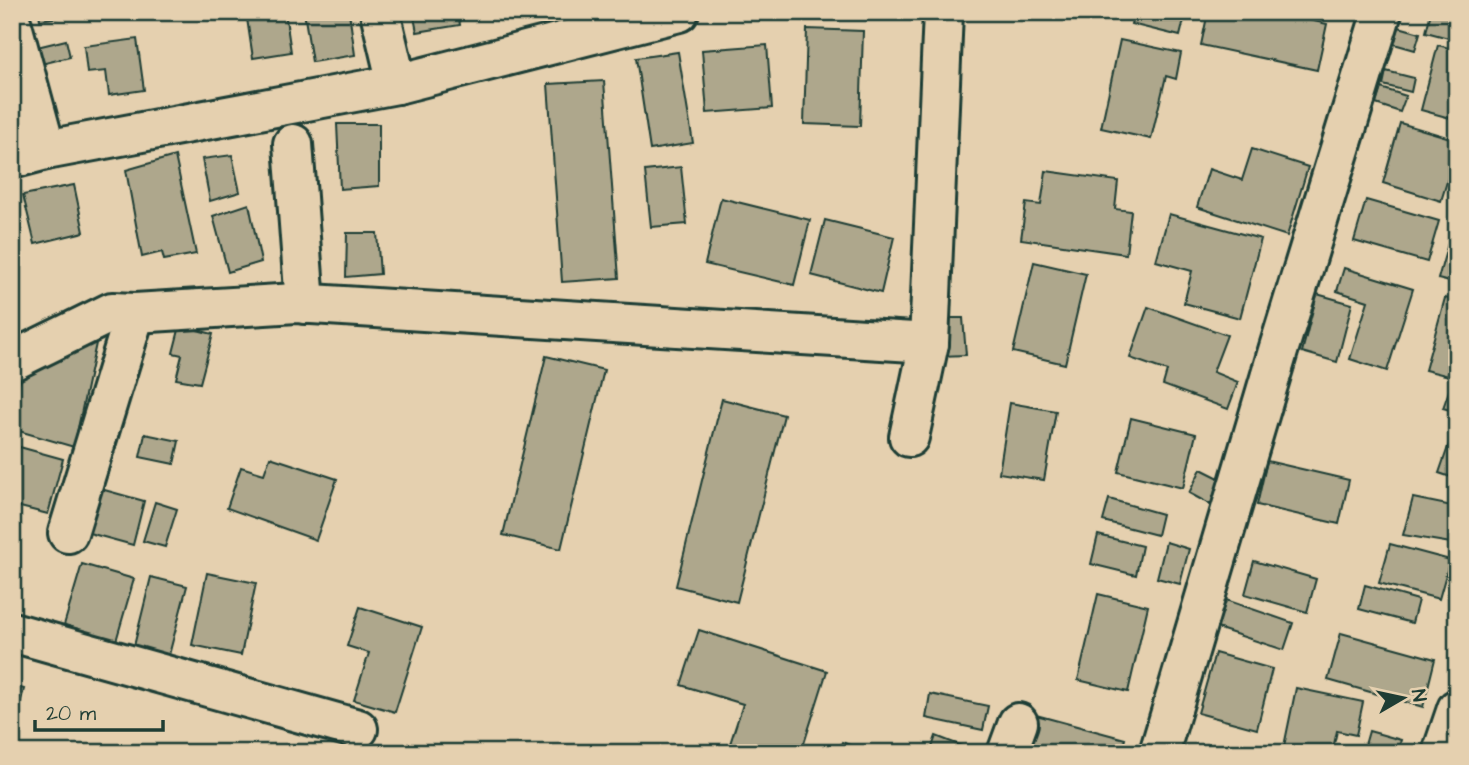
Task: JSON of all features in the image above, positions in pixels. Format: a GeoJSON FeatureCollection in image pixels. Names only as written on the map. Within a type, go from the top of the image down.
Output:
{"type":"FeatureCollection","features":[{"type":"Feature","properties":{"kind":"street"},"geometry":{"type":"LineString","coordinates":[[380,12],[397,84]]}},
{"type":"Feature","properties":{"kind":"street"},"geometry":{"type":"LineString","coordinates":[[12,25],[29,154],[397,84],[679,12]]}},
{"type":"Feature","properties":{"kind":"street"},"geometry":{"type":"LineString","coordinates":[[909,437],[929,343],[943,12]]}},
{"type":"Feature","properties":{"kind":"street"},"geometry":{"type":"LineString","coordinates":[[1159,753],[1382,12]]}},
{"type":"Feature","properties":{"kind":"street"},"geometry":{"type":"LineString","coordinates":[[293,144],[305,304]]}},
{"type":"Feature","properties":{"kind":"street"},"geometry":{"type":"LineString","coordinates":[[12,361],[112,312],[305,304],[929,343]]}},
{"type":"Feature","properties":{"kind":"street"},"geometry":{"type":"LineString","coordinates":[[68,533],[135,313]]}},
{"type":"Feature","properties":{"kind":"street"},"geometry":{"type":"LineString","coordinates":[[12,632],[358,729]]}},
{"type":"Feature","properties":{"kind":"street"},"geometry":{"type":"LineString","coordinates":[[1442,753],[1457,709]]}},
{"type":"Feature","properties":{"kind":"building"},"geometry":{"type":"Polygon","coordinates":[[[39,12],[75,12],[75,15],[40,20],[39,12]]]}},
{"type":"Feature","properties":{"kind":"building"},"geometry":{"type":"Polygon","coordinates":[[[246,12],[285,12],[291,52],[253,58],[246,12]]]}},
{"type":"Feature","properties":{"kind":"building"},"geometry":{"type":"Polygon","coordinates":[[[304,12],[349,12],[355,55],[312,62],[304,12]]]}},
{"type":"Feature","properties":{"kind":"building"},"geometry":{"type":"Polygon","coordinates":[[[413,12],[458,12],[460,25],[417,32],[413,12]]]}},
{"type":"Feature","properties":{"kind":"building"},"geometry":{"type":"Polygon","coordinates":[[[1134,12],[1186,12],[1180,36],[1131,24],[1134,12]]]}},
{"type":"Feature","properties":{"kind":"building"},"geometry":{"type":"Polygon","coordinates":[[[1208,12],[1275,12],[1327,24],[1317,70],[1201,45],[1208,12]]]}},
{"type":"Feature","properties":{"kind":"building"},"geometry":{"type":"Polygon","coordinates":[[[1431,12],[1457,12],[1456,40],[1426,32],[1431,12]]]}},
{"type":"Feature","properties":{"kind":"building"},"geometry":{"type":"Polygon","coordinates":[[[1399,27],[1420,33],[1415,50],[1394,44],[1399,27]]]}},
{"type":"Feature","properties":{"kind":"building"},"geometry":{"type":"Polygon","coordinates":[[[807,29],[863,31],[860,126],[804,124],[807,29]]]}},
{"type":"Feature","properties":{"kind":"building"},"geometry":{"type":"Polygon","coordinates":[[[137,39],[144,90],[109,95],[106,71],[87,73],[84,46],[137,39]]]}},
{"type":"Feature","properties":{"kind":"building"},"geometry":{"type":"Polygon","coordinates":[[[66,40],[70,57],[37,65],[33,48],[66,40]]]}},
{"type":"Feature","properties":{"kind":"building"},"geometry":{"type":"Polygon","coordinates":[[[1120,40],[1181,53],[1176,79],[1166,76],[1151,139],[1101,128],[1120,40]]]}},
{"type":"Feature","properties":{"kind":"building"},"geometry":{"type":"Polygon","coordinates":[[[767,45],[772,108],[707,113],[702,50],[767,45]]]}},
{"type":"Feature","properties":{"kind":"building"},"geometry":{"type":"Polygon","coordinates":[[[1438,45],[1457,50],[1457,120],[1421,110],[1438,45]]]}},
{"type":"Feature","properties":{"kind":"building"},"geometry":{"type":"Polygon","coordinates":[[[678,52],[693,143],[650,150],[636,58],[678,52]]]}},
{"type":"Feature","properties":{"kind":"building"},"geometry":{"type":"Polygon","coordinates":[[[1386,71],[1414,78],[1411,92],[1383,85],[1386,71]]]}},
{"type":"Feature","properties":{"kind":"building"},"geometry":{"type":"Polygon","coordinates":[[[604,81],[619,278],[562,282],[548,84],[604,81]]]}},
{"type":"Feature","properties":{"kind":"building"},"geometry":{"type":"Polygon","coordinates":[[[1381,88],[1406,96],[1400,112],[1376,104],[1381,88]]]}},
{"type":"Feature","properties":{"kind":"building"},"geometry":{"type":"Polygon","coordinates":[[[12,98],[22,132],[12,135],[12,98]]]}},
{"type":"Feature","properties":{"kind":"building"},"geometry":{"type":"Polygon","coordinates":[[[1400,123],[1457,140],[1457,149],[1441,201],[1383,183],[1400,123]]]}},
{"type":"Feature","properties":{"kind":"building"},"geometry":{"type":"Polygon","coordinates":[[[337,124],[379,124],[379,186],[340,189],[337,124]]]}},
{"type":"Feature","properties":{"kind":"building"},"geometry":{"type":"Polygon","coordinates":[[[1252,149],[1308,167],[1287,236],[1197,207],[1209,169],[1242,180],[1252,149]]]}},
{"type":"Feature","properties":{"kind":"building"},"geometry":{"type":"Polygon","coordinates":[[[232,155],[240,192],[210,201],[202,159],[232,155]]]}},
{"type":"Feature","properties":{"kind":"building"},"geometry":{"type":"Polygon","coordinates":[[[175,156],[196,254],[164,260],[162,252],[142,257],[126,170],[175,156]]]}},
{"type":"Feature","properties":{"kind":"building"},"geometry":{"type":"Polygon","coordinates":[[[681,167],[687,224],[651,227],[645,171],[681,167]]]}},
{"type":"Feature","properties":{"kind":"building"},"geometry":{"type":"Polygon","coordinates":[[[1046,171],[1118,181],[1115,209],[1131,211],[1126,254],[1021,239],[1026,203],[1041,205],[1046,171]]]}},
{"type":"Feature","properties":{"kind":"building"},"geometry":{"type":"Polygon","coordinates":[[[74,185],[84,232],[35,244],[23,195],[74,185]]]}},
{"type":"Feature","properties":{"kind":"building"},"geometry":{"type":"Polygon","coordinates":[[[721,198],[810,220],[794,285],[705,264],[721,198]]]}},
{"type":"Feature","properties":{"kind":"building"},"geometry":{"type":"Polygon","coordinates":[[[1366,200],[1439,221],[1427,262],[1354,241],[1366,200]]]}},
{"type":"Feature","properties":{"kind":"building"},"geometry":{"type":"Polygon","coordinates":[[[249,204],[261,262],[228,272],[213,216],[249,204]]]}},
{"type":"Feature","properties":{"kind":"building"},"geometry":{"type":"Polygon","coordinates":[[[1169,214],[1261,239],[1240,318],[1184,303],[1192,271],[1156,261],[1169,214]]]}},
{"type":"Feature","properties":{"kind":"building"},"geometry":{"type":"Polygon","coordinates":[[[825,220],[894,237],[881,293],[811,275],[825,220]]]}},
{"type":"Feature","properties":{"kind":"building"},"geometry":{"type":"Polygon","coordinates":[[[347,233],[377,233],[380,274],[346,277],[347,233]]]}},
{"type":"Feature","properties":{"kind":"building"},"geometry":{"type":"Polygon","coordinates":[[[1451,233],[1457,235],[1457,284],[1438,279],[1451,233]]]}},
{"type":"Feature","properties":{"kind":"building"},"geometry":{"type":"Polygon","coordinates":[[[1034,262],[1086,274],[1065,364],[1013,352],[1034,262]]]}},
{"type":"Feature","properties":{"kind":"building"},"geometry":{"type":"Polygon","coordinates":[[[1344,268],[1413,289],[1387,371],[1350,359],[1368,301],[1337,291],[1344,268]]]}},
{"type":"Feature","properties":{"kind":"building"},"geometry":{"type":"Polygon","coordinates":[[[1317,294],[1352,304],[1337,362],[1302,352],[1317,294]]]}},
{"type":"Feature","properties":{"kind":"building"},"geometry":{"type":"Polygon","coordinates":[[[1445,298],[1457,301],[1457,378],[1425,370],[1445,298]]]}},
{"type":"Feature","properties":{"kind":"building"},"geometry":{"type":"Polygon","coordinates":[[[1148,307],[1227,335],[1213,372],[1238,382],[1228,409],[1163,385],[1167,371],[1130,358],[1148,307]]]}},
{"type":"Feature","properties":{"kind":"building"},"geometry":{"type":"Polygon","coordinates":[[[941,318],[963,318],[966,355],[941,356],[941,318]]]}},
{"type":"Feature","properties":{"kind":"building"},"geometry":{"type":"Polygon","coordinates":[[[180,326],[213,334],[200,383],[176,379],[182,355],[173,353],[180,326]]]}},
{"type":"Feature","properties":{"kind":"building"},"geometry":{"type":"Polygon","coordinates":[[[98,334],[74,447],[12,429],[12,404],[26,365],[98,334]]]}},
{"type":"Feature","properties":{"kind":"building"},"geometry":{"type":"Polygon","coordinates":[[[546,356],[604,370],[561,549],[503,535],[546,356]]]}},
{"type":"Feature","properties":{"kind":"building"},"geometry":{"type":"Polygon","coordinates":[[[1449,391],[1457,394],[1457,412],[1443,408],[1449,391]]]}},
{"type":"Feature","properties":{"kind":"building"},"geometry":{"type":"Polygon","coordinates":[[[722,399],[784,415],[737,602],[676,586],[722,399]]]}},
{"type":"Feature","properties":{"kind":"building"},"geometry":{"type":"Polygon","coordinates":[[[1010,403],[1056,411],[1044,480],[999,473],[1010,403]]]}},
{"type":"Feature","properties":{"kind":"building"},"geometry":{"type":"Polygon","coordinates":[[[1131,418],[1196,434],[1183,488],[1118,472],[1131,418]]]}},
{"type":"Feature","properties":{"kind":"building"},"geometry":{"type":"Polygon","coordinates":[[[1457,421],[1457,479],[1439,473],[1457,421]]]}},
{"type":"Feature","properties":{"kind":"building"},"geometry":{"type":"Polygon","coordinates":[[[145,434],[179,441],[174,464],[140,457],[145,434]]]}},
{"type":"Feature","properties":{"kind":"building"},"geometry":{"type":"Polygon","coordinates":[[[16,446],[63,459],[48,514],[12,505],[12,462],[16,446]]]}},
{"type":"Feature","properties":{"kind":"building"},"geometry":{"type":"Polygon","coordinates":[[[270,457],[337,479],[316,540],[227,508],[241,467],[264,474],[270,457]]]}},
{"type":"Feature","properties":{"kind":"building"},"geometry":{"type":"Polygon","coordinates":[[[1267,461],[1349,480],[1339,524],[1257,505],[1267,461]]]}},
{"type":"Feature","properties":{"kind":"building"},"geometry":{"type":"Polygon","coordinates":[[[1201,469],[1225,481],[1213,506],[1189,493],[1201,469]]]}},
{"type":"Feature","properties":{"kind":"building"},"geometry":{"type":"Polygon","coordinates":[[[90,486],[144,501],[133,545],[78,530],[90,486]]]}},
{"type":"Feature","properties":{"kind":"building"},"geometry":{"type":"Polygon","coordinates":[[[1413,498],[1457,507],[1457,544],[1403,535],[1413,498]]]}},
{"type":"Feature","properties":{"kind":"building"},"geometry":{"type":"Polygon","coordinates":[[[1109,499],[1162,514],[1157,535],[1103,521],[1109,499]]]}},
{"type":"Feature","properties":{"kind":"building"},"geometry":{"type":"Polygon","coordinates":[[[155,502],[177,509],[165,547],[143,541],[155,502]]]}},
{"type":"Feature","properties":{"kind":"building"},"geometry":{"type":"Polygon","coordinates":[[[1098,535],[1142,546],[1136,575],[1091,564],[1098,535]]]}},
{"type":"Feature","properties":{"kind":"building"},"geometry":{"type":"Polygon","coordinates":[[[1166,542],[1189,549],[1180,584],[1157,578],[1166,542]]]}},
{"type":"Feature","properties":{"kind":"building"},"geometry":{"type":"Polygon","coordinates":[[[1390,544],[1450,560],[1439,599],[1379,583],[1390,544]]]}},
{"type":"Feature","properties":{"kind":"building"},"geometry":{"type":"Polygon","coordinates":[[[1254,561],[1316,579],[1307,612],[1245,594],[1254,561]]]}},
{"type":"Feature","properties":{"kind":"building"},"geometry":{"type":"Polygon","coordinates":[[[82,564],[134,579],[116,641],[64,625],[82,564]]]}},
{"type":"Feature","properties":{"kind":"building"},"geometry":{"type":"Polygon","coordinates":[[[207,573],[256,583],[241,655],[192,645],[207,573]]]}},
{"type":"Feature","properties":{"kind":"building"},"geometry":{"type":"Polygon","coordinates":[[[151,577],[187,586],[169,655],[134,646],[151,577]]]}},
{"type":"Feature","properties":{"kind":"building"},"geometry":{"type":"Polygon","coordinates":[[[1365,585],[1418,600],[1412,623],[1359,609],[1365,585]]]}},
{"type":"Feature","properties":{"kind":"building"},"geometry":{"type":"Polygon","coordinates":[[[1098,594],[1148,606],[1128,692],[1078,680],[1098,594]]]}},
{"type":"Feature","properties":{"kind":"building"},"geometry":{"type":"Polygon","coordinates":[[[1226,600],[1293,623],[1284,650],[1217,628],[1226,600]]]}},
{"type":"Feature","properties":{"kind":"building"},"geometry":{"type":"Polygon","coordinates":[[[360,607],[422,627],[395,712],[354,700],[369,653],[347,646],[360,607]]]}},
{"type":"Feature","properties":{"kind":"building"},"geometry":{"type":"Polygon","coordinates":[[[699,630],[827,671],[801,753],[727,753],[743,704],[681,685],[699,630]]]}},
{"type":"Feature","properties":{"kind":"building"},"geometry":{"type":"Polygon","coordinates":[[[1341,633],[1435,659],[1423,707],[1328,680],[1341,633]]]}},
{"type":"Feature","properties":{"kind":"building"},"geometry":{"type":"Polygon","coordinates":[[[1215,653],[1272,669],[1257,729],[1198,713],[1215,653]]]}},
{"type":"Feature","properties":{"kind":"building"},"geometry":{"type":"Polygon","coordinates":[[[12,686],[24,689],[12,734],[12,686]]]}},
{"type":"Feature","properties":{"kind":"building"},"geometry":{"type":"Polygon","coordinates":[[[1296,688],[1363,702],[1356,735],[1337,731],[1332,753],[1283,751],[1296,688]]]}},
{"type":"Feature","properties":{"kind":"building"},"geometry":{"type":"Polygon","coordinates":[[[930,694],[988,706],[983,730],[926,718],[930,694]]]}},
{"type":"Feature","properties":{"kind":"building"},"geometry":{"type":"Polygon","coordinates":[[[1036,715],[1125,739],[1121,753],[1026,753],[1036,715]]]}},
{"type":"Feature","properties":{"kind":"building"},"geometry":{"type":"Polygon","coordinates":[[[1369,731],[1401,740],[1397,753],[1365,745],[1369,731]]]}},
{"type":"Feature","properties":{"kind":"building"},"geometry":{"type":"Polygon","coordinates":[[[936,736],[977,752],[977,753],[930,753],[936,736]]]}},
{"type":"Feature","properties":{"kind":"building"},"geometry":{"type":"Polygon","coordinates":[[[842,742],[869,753],[838,753],[842,742]]]}},
{"type":"Feature","properties":{"kind":"building"},"geometry":{"type":"Polygon","coordinates":[[[1177,747],[1202,753],[1176,753],[1177,747]]]}}]}
